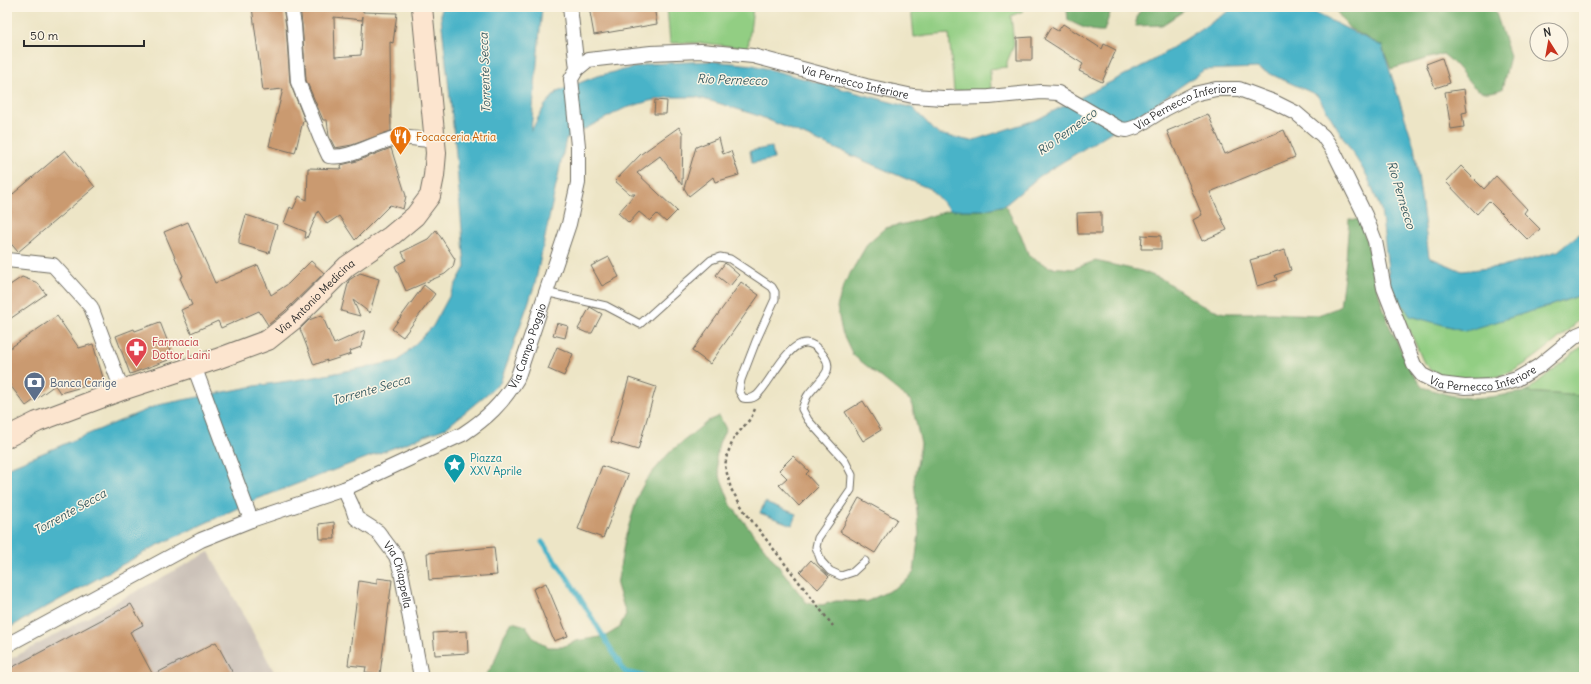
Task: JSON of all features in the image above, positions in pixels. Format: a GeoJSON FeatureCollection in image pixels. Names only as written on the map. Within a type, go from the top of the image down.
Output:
{"type":"FeatureCollection","features":[{"type":"Feature","properties":{"kind":"main road","name":"Via Antonio Medicina"},"geometry":{"type":"LineString","coordinates":[[7,436],[37,422],[122,390],[268,340],[293,320],[347,266],[391,236],[415,216],[430,196],[436,153],[422,7]]}},
{"type":"Feature","properties":{"kind":"street"},"geometry":{"type":"LineString","coordinates":[[291,7],[294,25],[298,82],[329,156],[336,157],[346,155],[398,138],[435,140]]}},
{"type":"Feature","properties":{"kind":"street","name":"Via Campo Poggio"},"geometry":{"type":"LineString","coordinates":[[7,645],[201,540],[250,516],[344,489],[463,434],[481,422],[506,398],[517,379],[569,224],[578,183],[578,146],[571,9]]}},
{"type":"Feature","properties":{"kind":"street","name":"Via Pernecco Inferiore"},"geometry":{"type":"LineString","coordinates":[[574,74],[588,60],[651,53],[701,50],[754,56],[866,86],[913,96],[943,98],[989,97],[1041,92],[1058,93],[1120,129],[1127,130],[1136,127],[1165,109],[1194,94],[1216,89],[1239,89],[1274,102],[1296,114],[1323,136],[1334,152],[1365,216],[1372,235],[1384,288],[1414,365],[1422,375],[1440,384],[1465,387],[1493,386],[1517,379],[1539,366],[1584,332]]}},
{"type":"Feature","properties":{"kind":"street"},"geometry":{"type":"LineString","coordinates":[[7,260],[53,265],[90,307],[122,390]]}},
{"type":"Feature","properties":{"kind":"street"},"geometry":{"type":"LineString","coordinates":[[194,366],[200,386],[250,516]]}},
{"type":"Feature","properties":{"kind":"street","name":"Via Chiappella"},"geometry":{"type":"LineString","coordinates":[[344,489],[356,518],[378,532],[396,556],[401,571],[421,677]]}},
{"type":"Feature","properties":{"kind":"lane"},"geometry":{"type":"LineString","coordinates":[[545,292],[606,306],[640,324],[711,260],[720,257],[730,259],[772,287],[775,292],[775,299],[756,341],[739,391],[743,398],[749,399],[757,395],[790,350],[798,345],[808,344],[819,349],[827,361],[827,371],[807,397],[802,409],[808,420],[845,461],[852,475],[852,483],[850,490],[818,538],[816,547],[821,561],[830,572],[841,576],[853,572],[865,561]]}},
{"type":"Feature","properties":{"kind":"path"},"geometry":{"type":"LineString","coordinates":[[757,395],[751,418],[734,438],[727,455],[725,466],[731,489],[745,512],[833,626]]}},
{"type":"Feature","properties":{"kind":"shaded area"},"geometry":{"type":"Polygon","coordinates":[[[209,552],[277,677],[7,677],[7,661],[209,552]]]}},
{"type":"Feature","properties":{"kind":"green space"},"geometry":{"type":"Polygon","coordinates":[[[667,7],[753,7],[748,48],[702,43],[670,43],[667,7]]]}},
{"type":"Feature","properties":{"kind":"green space"},"geometry":{"type":"Polygon","coordinates":[[[911,7],[1024,7],[1023,11],[1011,16],[1014,45],[1007,62],[1007,67],[990,69],[991,91],[954,91],[949,34],[914,37],[911,7]]]}},
{"type":"Feature","properties":{"kind":"green space"},"geometry":{"type":"Polygon","coordinates":[[[1069,7],[1112,7],[1104,31],[1094,31],[1068,20],[1067,10],[1069,7]]]}},
{"type":"Feature","properties":{"kind":"green space"},"geometry":{"type":"Polygon","coordinates":[[[1143,7],[1187,7],[1185,10],[1162,25],[1135,26],[1138,14],[1143,7]]]}},
{"type":"Feature","properties":{"kind":"green space"},"geometry":{"type":"Polygon","coordinates":[[[1333,7],[1494,7],[1510,56],[1502,89],[1493,92],[1480,91],[1471,84],[1454,63],[1443,54],[1391,69],[1382,46],[1349,28],[1333,7]]]}},
{"type":"Feature","properties":{"kind":"green space"},"geometry":{"type":"Polygon","coordinates":[[[1005,205],[1021,235],[1029,256],[1049,267],[1073,269],[1095,261],[1141,271],[1162,279],[1201,305],[1224,313],[1318,315],[1340,307],[1349,219],[1360,220],[1369,250],[1373,276],[1389,325],[1412,373],[1422,387],[1449,395],[1475,399],[1526,392],[1584,396],[1584,677],[485,677],[494,663],[504,635],[512,622],[526,626],[534,638],[548,647],[562,647],[576,641],[606,636],[619,628],[626,614],[617,585],[625,538],[639,493],[646,480],[669,453],[708,421],[719,416],[726,429],[719,443],[716,459],[719,474],[731,505],[807,603],[822,605],[836,601],[866,602],[906,581],[914,572],[919,533],[914,480],[921,444],[911,401],[853,355],[842,332],[837,307],[844,284],[868,243],[885,228],[909,223],[950,210],[983,210],[1005,205]]]}},
{"type":"Feature","properties":{"kind":"green space"},"geometry":{"type":"Polygon","coordinates":[[[1390,286],[1549,306],[1584,294],[1584,316],[1534,358],[1513,371],[1503,375],[1487,378],[1461,378],[1436,375],[1423,361],[1390,286]]]}},
{"type":"Feature","properties":{"kind":"green space"},"geometry":{"type":"Polygon","coordinates":[[[1584,346],[1584,396],[1526,392],[1581,347],[1584,346]]]}},
{"type":"Feature","properties":{"kind":"water"},"geometry":{"type":"Polygon","coordinates":[[[441,7],[542,7],[531,131],[545,105],[557,92],[597,76],[649,64],[711,61],[753,65],[913,108],[938,134],[971,141],[1038,119],[1152,61],[1235,7],[1307,9],[1382,46],[1414,146],[1429,257],[1462,271],[1506,266],[1558,251],[1584,230],[1584,294],[1466,331],[1410,316],[1390,286],[1381,210],[1367,176],[1317,95],[1257,68],[1204,70],[1151,107],[1040,176],[1005,205],[983,210],[950,210],[930,189],[759,116],[696,97],[672,97],[649,101],[623,109],[566,139],[535,284],[500,383],[446,428],[257,499],[154,547],[7,629],[7,468],[158,405],[398,361],[433,326],[465,267],[455,143],[441,7]]]}},
{"type":"Feature","properties":{"kind":"water"},"geometry":{"type":"Polygon","coordinates":[[[772,147],[774,159],[752,163],[750,151],[772,147]]]}},
{"type":"Feature","properties":{"kind":"water"},"geometry":{"type":"Polygon","coordinates":[[[765,502],[796,514],[792,525],[760,513],[765,502]]]}},
{"type":"Feature","properties":{"kind":"building"},"geometry":{"type":"Polygon","coordinates":[[[252,7],[283,7],[286,26],[290,83],[305,121],[303,121],[295,153],[269,146],[283,89],[263,91],[252,7]]]}},
{"type":"Feature","properties":{"kind":"building"},"geometry":{"type":"Polygon","coordinates":[[[300,7],[355,7],[363,8],[363,12],[397,13],[393,43],[390,42],[391,131],[352,145],[335,148],[329,136],[327,120],[323,120],[306,80],[300,7]],[[363,16],[362,20],[334,17],[335,57],[361,55],[363,16]]]}},
{"type":"Feature","properties":{"kind":"building"},"geometry":{"type":"Polygon","coordinates":[[[589,7],[654,7],[657,24],[594,35],[589,7]]]}},
{"type":"Feature","properties":{"kind":"building"},"geometry":{"type":"Polygon","coordinates":[[[1063,24],[1102,49],[1104,44],[1116,50],[1102,82],[1079,71],[1083,64],[1044,39],[1051,27],[1058,31],[1063,24]]]}},
{"type":"Feature","properties":{"kind":"building"},"geometry":{"type":"Polygon","coordinates":[[[1032,37],[1032,60],[1017,60],[1017,38],[1032,37]]]}},
{"type":"Feature","properties":{"kind":"building"},"geometry":{"type":"Polygon","coordinates":[[[1442,58],[1450,83],[1435,88],[1426,64],[1442,58]]]}},
{"type":"Feature","properties":{"kind":"building"},"geometry":{"type":"Polygon","coordinates":[[[1464,89],[1467,112],[1462,113],[1464,127],[1451,129],[1445,92],[1464,89]]]}},
{"type":"Feature","properties":{"kind":"building"},"geometry":{"type":"Polygon","coordinates":[[[655,100],[667,101],[666,114],[654,114],[655,100]]]}},
{"type":"Feature","properties":{"kind":"building"},"geometry":{"type":"Polygon","coordinates":[[[1208,114],[1225,154],[1284,130],[1295,157],[1210,192],[1227,230],[1202,241],[1193,220],[1202,215],[1167,131],[1208,114]]]}},
{"type":"Feature","properties":{"kind":"building"},"geometry":{"type":"Polygon","coordinates":[[[679,127],[683,133],[682,185],[660,156],[637,173],[677,211],[666,222],[657,214],[650,221],[639,212],[629,223],[618,213],[635,194],[630,194],[615,181],[641,154],[679,127]]]}},
{"type":"Feature","properties":{"kind":"building"},"geometry":{"type":"Polygon","coordinates":[[[719,138],[723,154],[731,151],[739,175],[715,182],[713,177],[689,196],[684,188],[696,147],[719,138]]]}},
{"type":"Feature","properties":{"kind":"building"},"geometry":{"type":"Polygon","coordinates":[[[391,148],[406,196],[403,209],[390,205],[355,240],[339,216],[327,224],[318,211],[307,238],[305,238],[306,232],[284,223],[290,207],[293,209],[299,196],[307,200],[308,168],[342,169],[341,165],[357,161],[391,148]]]}},
{"type":"Feature","properties":{"kind":"building"},"geometry":{"type":"Polygon","coordinates":[[[65,150],[95,187],[18,252],[7,239],[7,199],[65,150]]]}},
{"type":"Feature","properties":{"kind":"building"},"geometry":{"type":"Polygon","coordinates":[[[1461,166],[1484,189],[1496,176],[1527,209],[1524,213],[1540,229],[1528,240],[1489,201],[1477,214],[1446,182],[1461,166]]]}},
{"type":"Feature","properties":{"kind":"building"},"geometry":{"type":"Polygon","coordinates":[[[1101,212],[1101,234],[1078,234],[1077,213],[1101,212]]]}},
{"type":"Feature","properties":{"kind":"building"},"geometry":{"type":"Polygon","coordinates":[[[246,215],[277,225],[269,253],[239,244],[246,215]]]}},
{"type":"Feature","properties":{"kind":"building"},"geometry":{"type":"Polygon","coordinates":[[[188,222],[215,283],[258,265],[271,295],[288,284],[311,261],[324,273],[285,311],[268,325],[259,311],[221,328],[218,321],[191,333],[181,310],[192,305],[180,278],[183,276],[164,232],[188,222]]]}},
{"type":"Feature","properties":{"kind":"building"},"geometry":{"type":"Polygon","coordinates":[[[436,230],[455,259],[453,267],[445,274],[406,291],[395,266],[406,260],[402,252],[428,239],[436,230]]]}},
{"type":"Feature","properties":{"kind":"building"},"geometry":{"type":"Polygon","coordinates":[[[1142,235],[1161,236],[1161,249],[1141,249],[1142,235]]]}},
{"type":"Feature","properties":{"kind":"building"},"geometry":{"type":"Polygon","coordinates":[[[1285,250],[1291,270],[1275,275],[1277,280],[1257,286],[1250,260],[1285,250]]]}},
{"type":"Feature","properties":{"kind":"building"},"geometry":{"type":"Polygon","coordinates":[[[609,257],[619,277],[602,286],[591,266],[609,257]]]}},
{"type":"Feature","properties":{"kind":"building"},"geometry":{"type":"Polygon","coordinates":[[[725,263],[739,275],[730,286],[716,275],[725,263]]]}},
{"type":"Feature","properties":{"kind":"building"},"geometry":{"type":"Polygon","coordinates":[[[360,273],[379,279],[370,313],[353,300],[360,316],[341,311],[349,280],[360,273]]]}},
{"type":"Feature","properties":{"kind":"building"},"geometry":{"type":"Polygon","coordinates":[[[22,277],[38,283],[46,294],[7,321],[7,287],[22,277]]]}},
{"type":"Feature","properties":{"kind":"building"},"geometry":{"type":"Polygon","coordinates":[[[741,282],[759,295],[710,364],[692,351],[741,282]]]}},
{"type":"Feature","properties":{"kind":"building"},"geometry":{"type":"Polygon","coordinates":[[[424,285],[435,294],[403,337],[392,329],[424,285]]]}},
{"type":"Feature","properties":{"kind":"building"},"geometry":{"type":"Polygon","coordinates":[[[590,307],[602,314],[592,333],[587,333],[578,329],[590,307]]]}},
{"type":"Feature","properties":{"kind":"building"},"geometry":{"type":"Polygon","coordinates":[[[322,315],[334,344],[365,330],[361,347],[350,351],[351,354],[314,365],[300,329],[309,320],[322,315]]]}},
{"type":"Feature","properties":{"kind":"building"},"geometry":{"type":"Polygon","coordinates":[[[57,316],[79,348],[93,344],[104,381],[60,393],[55,385],[26,406],[7,381],[7,350],[57,316]]]}},
{"type":"Feature","properties":{"kind":"building"},"geometry":{"type":"Polygon","coordinates":[[[160,322],[174,358],[130,374],[116,336],[134,329],[135,331],[160,322]]]}},
{"type":"Feature","properties":{"kind":"building"},"geometry":{"type":"Polygon","coordinates":[[[557,323],[568,326],[565,338],[553,335],[557,323]]]}},
{"type":"Feature","properties":{"kind":"building"},"geometry":{"type":"Polygon","coordinates":[[[557,347],[573,354],[564,376],[548,369],[557,347]]]}},
{"type":"Feature","properties":{"kind":"building"},"geometry":{"type":"Polygon","coordinates":[[[629,378],[656,387],[638,450],[611,442],[629,378]]]}},
{"type":"Feature","properties":{"kind":"building"},"geometry":{"type":"Polygon","coordinates":[[[863,401],[881,430],[863,441],[845,412],[863,401]]]}},
{"type":"Feature","properties":{"kind":"building"},"geometry":{"type":"Polygon","coordinates":[[[793,456],[809,471],[806,474],[818,487],[799,506],[779,485],[787,478],[779,470],[793,456]]]}},
{"type":"Feature","properties":{"kind":"building"},"geometry":{"type":"Polygon","coordinates":[[[602,466],[628,475],[603,538],[578,529],[602,466]]]}},
{"type":"Feature","properties":{"kind":"building"},"geometry":{"type":"Polygon","coordinates":[[[859,498],[897,519],[875,553],[840,532],[859,498]]]}},
{"type":"Feature","properties":{"kind":"building"},"geometry":{"type":"Polygon","coordinates":[[[334,522],[335,539],[320,539],[319,524],[334,522]]]}},
{"type":"Feature","properties":{"kind":"building"},"geometry":{"type":"Polygon","coordinates":[[[494,547],[497,575],[429,580],[427,553],[494,547]]]}},
{"type":"Feature","properties":{"kind":"building"},"geometry":{"type":"Polygon","coordinates":[[[811,560],[829,577],[818,589],[800,572],[811,560]]]}},
{"type":"Feature","properties":{"kind":"building"},"geometry":{"type":"Polygon","coordinates":[[[377,578],[392,580],[380,674],[365,672],[366,667],[348,665],[359,581],[377,584],[377,578]]]}},
{"type":"Feature","properties":{"kind":"building"},"geometry":{"type":"Polygon","coordinates":[[[546,583],[568,636],[554,641],[533,589],[546,583]]]}},
{"type":"Feature","properties":{"kind":"building"},"geometry":{"type":"Polygon","coordinates":[[[131,604],[143,625],[130,632],[153,675],[216,642],[235,677],[7,677],[7,670],[131,604]]]}},
{"type":"Feature","properties":{"kind":"building"},"geometry":{"type":"Polygon","coordinates":[[[467,631],[468,653],[435,655],[433,633],[467,631]]]}},
{"type":"Feature","properties":{"kind":"waterway"},"geometry":{"type":"LineString","coordinates":[[542,542],[569,580],[625,672],[649,677]]}},
{"type":"Feature","properties":{"kind":"place","name":"Focacceria Atria"},"geometry":{"type":"Point","coordinates":[400,156]}},
{"type":"Feature","properties":{"kind":"place","name":"Farmacia Dottor Laini"},"geometry":{"type":"Point","coordinates":[137,368]}},
{"type":"Feature","properties":{"kind":"place","name":"Banca Carige"},"geometry":{"type":"Point","coordinates":[35,402]}},
{"type":"Feature","properties":{"kind":"place","name":"Piazza XXV Aprile"},"geometry":{"type":"Point","coordinates":[454,484]}},
{"type":"Feature","properties":{"kind":"water label","name":"Torrente Secca"},"geometry":{"type":"Point","coordinates":[485,73]}},
{"type":"Feature","properties":{"kind":"water label","name":"Rio Pernecco"},"geometry":{"type":"Point","coordinates":[732,80]}},
{"type":"Feature","properties":{"kind":"water label","name":"Rio Pernecco"},"geometry":{"type":"Point","coordinates":[1067,132]}},
{"type":"Feature","properties":{"kind":"water label","name":"Rio Pernecco"},"geometry":{"type":"Point","coordinates":[1401,195]}},
{"type":"Feature","properties":{"kind":"water label","name":"Torrente Secca"},"geometry":{"type":"Point","coordinates":[371,390]}},
{"type":"Feature","properties":{"kind":"water label","name":"Torrente Secca"},"geometry":{"type":"Point","coordinates":[70,512]}}]}
